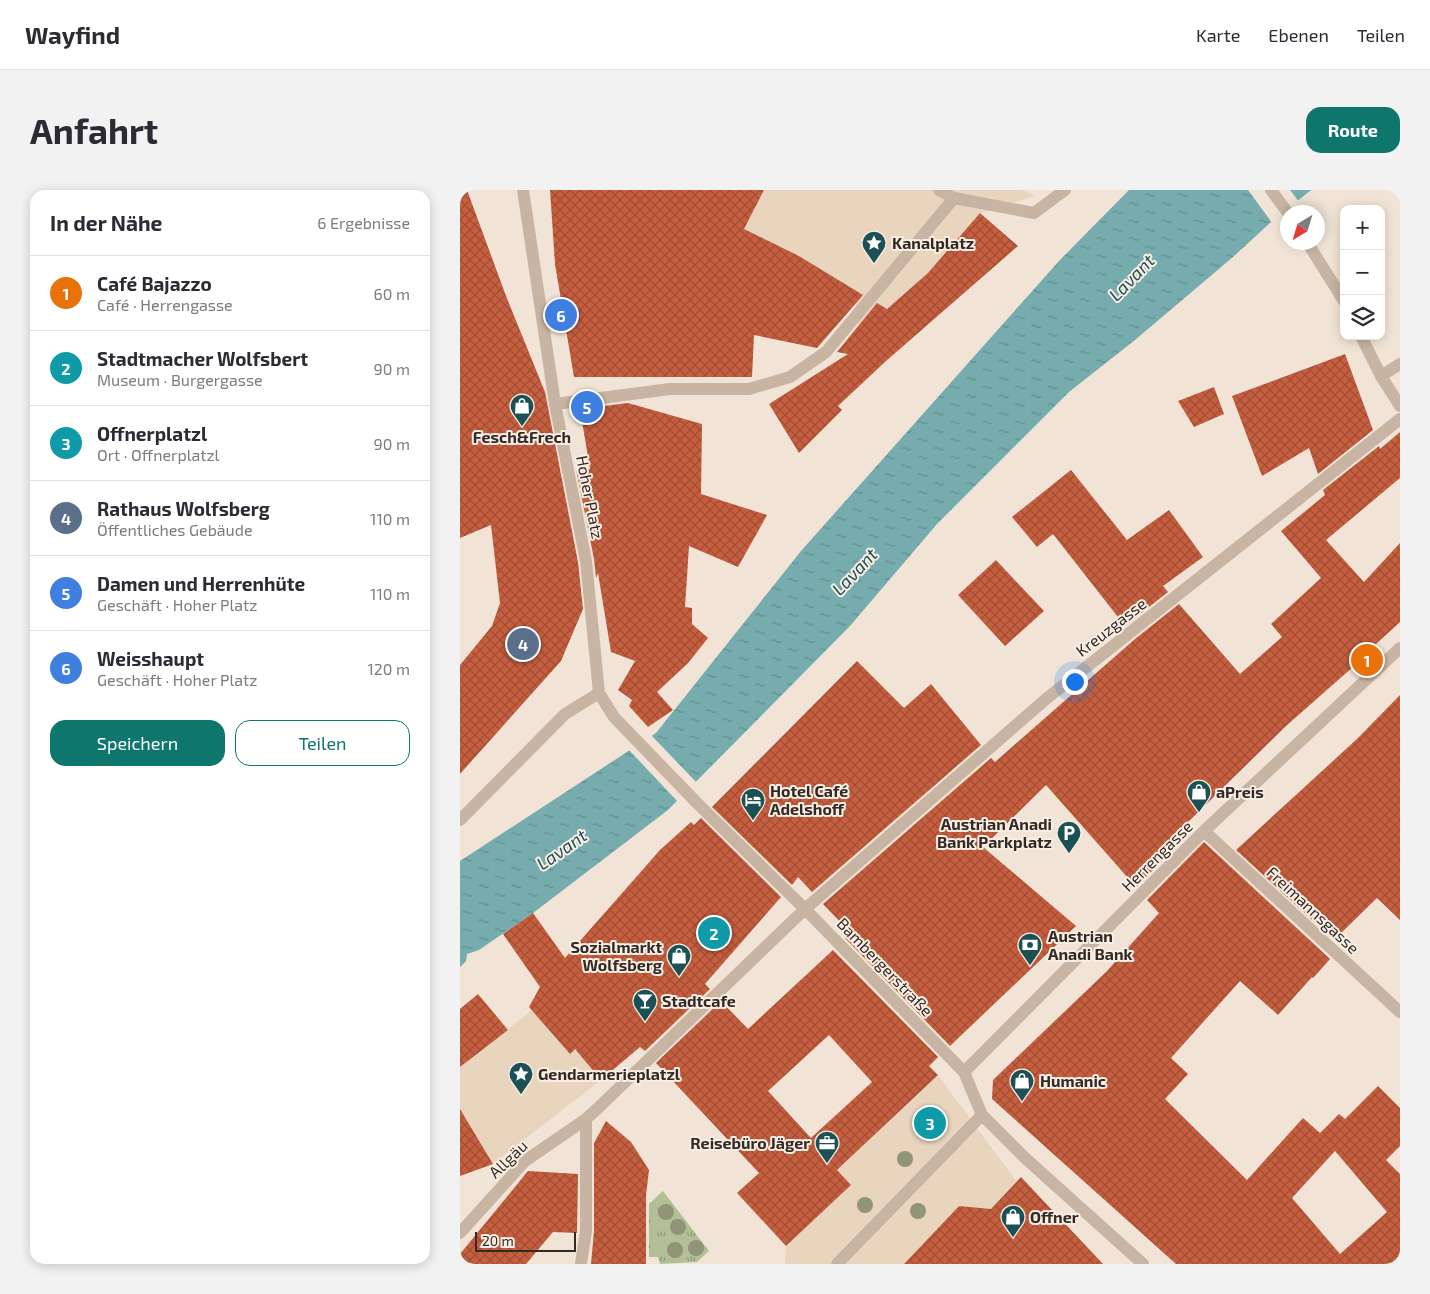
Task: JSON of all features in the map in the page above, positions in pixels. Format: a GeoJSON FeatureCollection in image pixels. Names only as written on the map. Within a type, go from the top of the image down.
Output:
{"type":"FeatureCollection","features":[{"type":"Feature","properties":{"kind":"street","name":"Hoher Platz"},"geometry":{"type":"LineString","coordinates":[[523,190],[555,404],[586,561],[599,693]]}},
{"type":"Feature","properties":{"kind":"street"},"geometry":{"type":"LineString","coordinates":[[939,190],[954,198],[1034,213],[1065,190]]}},
{"type":"Feature","properties":{"kind":"street"},"geometry":{"type":"LineString","coordinates":[[1271,190],[1282,205]]}},
{"type":"Feature","properties":{"kind":"street"},"geometry":{"type":"LineString","coordinates":[[555,404],[670,388],[749,389],[790,377],[826,352],[954,198]]}},
{"type":"Feature","properties":{"kind":"street"},"geometry":{"type":"LineString","coordinates":[[1312,250],[1340,295]]}},
{"type":"Feature","properties":{"kind":"street"},"geometry":{"type":"LineString","coordinates":[[1364,340],[1381,376],[1400,406]]}},
{"type":"Feature","properties":{"kind":"street"},"geometry":{"type":"LineString","coordinates":[[1381,376],[1400,364]]}},
{"type":"Feature","properties":{"kind":"street","name":"Kreuzgasse"},"geometry":{"type":"LineString","coordinates":[[586,1119],[632,1077],[805,909],[1046,699],[1400,419]]}},
{"type":"Feature","properties":{"kind":"street","name":"Herrengasse"},"geometry":{"type":"LineString","coordinates":[[964,1072],[1204,831],[1400,648]]}},
{"type":"Feature","properties":{"kind":"street"},"geometry":{"type":"LineString","coordinates":[[460,820],[565,714],[599,693]]}},
{"type":"Feature","properties":{"kind":"street","name":"Bambergerstraße"},"geometry":{"type":"LineString","coordinates":[[599,693],[614,717],[637,741],[964,1072],[982,1115],[1024,1157],[1143,1264]]}},
{"type":"Feature","properties":{"kind":"street","name":"Freimannsgasse"},"geometry":{"type":"LineString","coordinates":[[1204,831],[1400,1012]]}},
{"type":"Feature","properties":{"kind":"street"},"geometry":{"type":"LineString","coordinates":[[837,1264],[982,1115]]}},
{"type":"Feature","properties":{"kind":"street"},"geometry":{"type":"LineString","coordinates":[[581,1264],[586,1231],[586,1119]]}},
{"type":"Feature","properties":{"kind":"street","name":"Allgäu"},"geometry":{"type":"LineString","coordinates":[[460,1233],[525,1161],[586,1119]]}},
{"type":"Feature","properties":{"kind":"green space"},"geometry":{"type":"Polygon","coordinates":[[[663,1191],[709,1251],[697,1262],[660,1264],[658,1257],[649,1257],[649,1204],[663,1191]]]}},
{"type":"Feature","properties":{"kind":"shaded area","name":"Kanalplatz"},"geometry":{"type":"Polygon","coordinates":[[[764,190],[1023,190],[1035,196],[980,213],[928,273],[860,332],[853,289],[799,256],[753,233],[741,236],[764,190]]]}},
{"type":"Feature","properties":{"kind":"shaded area","name":"Gendarmerieplatzl"},"geometry":{"type":"Polygon","coordinates":[[[532,1010],[570,1053],[575,1049],[601,1080],[493,1164],[460,1109],[460,1067],[532,1010]]]}},
{"type":"Feature","properties":{"kind":"shaded area"},"geometry":{"type":"Polygon","coordinates":[[[938,1075],[1017,1182],[985,1216],[977,1208],[959,1206],[904,1264],[785,1264],[786,1246],[851,1185],[837,1171],[938,1075]]]}},
{"type":"Feature","properties":{"kind":"water","name":"Lavant"},"geometry":{"type":"Polygon","coordinates":[[[1129,190],[1311,190],[1292,205],[1280,205],[1280,215],[1233,257],[1135,340],[1069,392],[937,524],[850,626],[668,810],[533,913],[479,950],[467,954],[466,961],[460,967],[460,861],[656,733],[801,551],[1059,261],[1129,190]]]}},
{"type":"Feature","properties":{"kind":"pier"},"geometry":{"type":"Polygon","coordinates":[[[1248,190],[1290,190],[1300,203],[1297,205],[1280,205],[1280,219],[1273,224],[1248,190]]]}},
{"type":"Feature","properties":{"kind":"pier"},"geometry":{"type":"Polygon","coordinates":[[[650,734],[698,784],[679,803],[628,749],[650,734]]]}},
{"type":"Feature","properties":{"kind":"building"},"geometry":{"type":"Polygon","coordinates":[[[460,190],[467,190],[506,296],[545,392],[578,562],[583,609],[561,661],[460,774],[460,665],[492,626],[500,603],[491,525],[460,538],[460,190]]]}},
{"type":"Feature","properties":{"kind":"building"},"geometry":{"type":"Polygon","coordinates":[[[550,190],[764,190],[744,229],[799,256],[863,295],[817,348],[754,335],[752,377],[574,377],[555,264],[550,190]]]}},
{"type":"Feature","properties":{"kind":"building"},"geometry":{"type":"Polygon","coordinates":[[[980,213],[1018,246],[886,361],[838,406],[842,410],[799,453],[769,404],[848,354],[837,352],[877,303],[887,309],[928,273],[980,213]]]}},
{"type":"Feature","properties":{"kind":"building"},"geometry":{"type":"Polygon","coordinates":[[[1345,354],[1373,430],[1318,474],[1309,448],[1262,476],[1232,396],[1345,354]]]}},
{"type":"Feature","properties":{"kind":"building"},"geometry":{"type":"Polygon","coordinates":[[[1214,387],[1224,414],[1194,427],[1178,401],[1214,387]]]}},
{"type":"Feature","properties":{"kind":"building"},"geometry":{"type":"Polygon","coordinates":[[[628,403],[702,424],[701,494],[767,515],[738,567],[689,546],[685,607],[692,608],[692,624],[708,638],[688,663],[657,692],[673,710],[648,727],[629,706],[632,700],[618,690],[635,661],[611,652],[598,573],[596,578],[576,469],[577,472],[590,469],[580,409],[628,403]]]}},
{"type":"Feature","properties":{"kind":"building"},"geometry":{"type":"Polygon","coordinates":[[[1400,432],[1400,478],[1326,540],[1364,582],[1400,543],[1400,622],[1354,666],[1286,726],[1187,823],[1194,829],[1136,887],[1046,785],[983,847],[1076,926],[950,1046],[845,938],[851,933],[823,904],[991,758],[995,762],[1135,639],[1179,604],[1240,674],[1282,637],[1271,624],[1321,578],[1281,531],[1325,495],[1323,490],[1379,446],[1380,449],[1400,432]]]}},
{"type":"Feature","properties":{"kind":"building"},"geometry":{"type":"Polygon","coordinates":[[[1071,470],[1127,540],[1169,510],[1203,557],[1163,586],[1168,592],[1125,626],[1053,534],[1037,547],[1012,517],[1071,470]]]}},
{"type":"Feature","properties":{"kind":"building"},"geometry":{"type":"Polygon","coordinates":[[[996,560],[1044,611],[1005,646],[958,595],[996,560]]]}},
{"type":"Feature","properties":{"kind":"building"},"geometry":{"type":"Polygon","coordinates":[[[857,661],[904,708],[931,684],[981,745],[812,892],[798,877],[792,885],[712,807],[857,661]]]}},
{"type":"Feature","properties":{"kind":"building"},"geometry":{"type":"Polygon","coordinates":[[[1400,695],[1400,920],[1377,898],[1334,940],[1236,850],[1358,738],[1400,695]]]}},
{"type":"Feature","properties":{"kind":"building"},"geometry":{"type":"Polygon","coordinates":[[[701,818],[781,897],[705,984],[710,989],[645,1051],[640,1047],[601,1080],[575,1049],[570,1054],[529,1007],[540,987],[503,934],[533,913],[565,958],[660,850],[691,822],[694,825],[701,818]]]}},
{"type":"Feature","properties":{"kind":"building"},"geometry":{"type":"Polygon","coordinates":[[[1204,842],[1330,959],[1278,1015],[1240,981],[1171,1058],[1188,1074],[1165,1099],[1247,1180],[1303,1118],[1320,1133],[1339,1114],[1345,1119],[1378,1086],[1400,1108],[1400,1146],[1386,1160],[1400,1174],[1400,1264],[1176,1264],[992,1099],[993,1080],[1107,971],[1159,913],[1147,900],[1204,842]],[[1335,1151],[1292,1198],[1340,1254],[1387,1212],[1335,1151]]]}},
{"type":"Feature","properties":{"kind":"building"},"geometry":{"type":"Polygon","coordinates":[[[833,950],[938,1057],[929,1066],[938,1075],[837,1170],[851,1185],[786,1246],[737,1193],[759,1173],[656,1063],[721,1001],[748,1029],[833,950]],[[829,1035],[768,1091],[811,1138],[872,1082],[829,1035]]]}},
{"type":"Feature","properties":{"kind":"building"},"geometry":{"type":"Polygon","coordinates":[[[478,994],[508,1030],[460,1067],[460,1009],[478,994]]]}},
{"type":"Feature","properties":{"kind":"building"},"geometry":{"type":"Polygon","coordinates":[[[460,1109],[493,1164],[460,1176],[460,1109]]]}},
{"type":"Feature","properties":{"kind":"building"},"geometry":{"type":"Polygon","coordinates":[[[606,1121],[631,1142],[649,1170],[646,1195],[646,1264],[591,1264],[594,1231],[594,1143],[606,1121]]]}},
{"type":"Feature","properties":{"kind":"building"},"geometry":{"type":"Polygon","coordinates":[[[528,1171],[578,1174],[577,1233],[553,1232],[526,1264],[460,1264],[460,1254],[528,1171]]]}},
{"type":"Feature","properties":{"kind":"building"},"geometry":{"type":"Polygon","coordinates":[[[1021,1177],[1103,1264],[904,1264],[959,1206],[991,1209],[1021,1177]]]}},
{"type":"Feature","properties":{"kind":"place","name":"Kanalplatz"},"geometry":{"type":"Point","coordinates":[874,264]}},
{"type":"Feature","properties":{"kind":"place","name":"Weisshaupt"},"geometry":{"type":"Point","coordinates":[561,315]}},
{"type":"Feature","properties":{"kind":"place","name":"Damen und Herrenhüte"},"geometry":{"type":"Point","coordinates":[587,407]}},
{"type":"Feature","properties":{"kind":"place","name":"Fesch&Frech"},"geometry":{"type":"Point","coordinates":[522,427]}},
{"type":"Feature","properties":{"kind":"place","name":"Rathaus Wolfsberg"},"geometry":{"type":"Point","coordinates":[523,644]}},
{"type":"Feature","properties":{"kind":"place","name":"Café Bajazzo"},"geometry":{"type":"Point","coordinates":[1367,660]}},
{"type":"Feature","properties":{"kind":"place","name":"aPreis"},"geometry":{"type":"Point","coordinates":[1199,813]}},
{"type":"Feature","properties":{"kind":"place","name":"Hotel Café Adelshoff"},"geometry":{"type":"Point","coordinates":[753,821]}},
{"type":"Feature","properties":{"kind":"place","name":"Austrian Anadi Bank Parkplatz"},"geometry":{"type":"Point","coordinates":[1069,854]}},
{"type":"Feature","properties":{"kind":"place","name":"Stadtmacher Wolfsbert"},"geometry":{"type":"Point","coordinates":[714,933]}},
{"type":"Feature","properties":{"kind":"place","name":"Austrian Anadi Bank"},"geometry":{"type":"Point","coordinates":[1030,966]}},
{"type":"Feature","properties":{"kind":"place","name":"Sozialmarkt Wolfsberg"},"geometry":{"type":"Point","coordinates":[679,977]}},
{"type":"Feature","properties":{"kind":"place","name":"Stadtcafe"},"geometry":{"type":"Point","coordinates":[645,1022]}},
{"type":"Feature","properties":{"kind":"place","name":"Gendarmerieplatzl"},"geometry":{"type":"Point","coordinates":[521,1095]}},
{"type":"Feature","properties":{"kind":"place","name":"Humanic"},"geometry":{"type":"Point","coordinates":[1022,1102]}},
{"type":"Feature","properties":{"kind":"place","name":"Offnerplatzl"},"geometry":{"type":"Point","coordinates":[930,1123]}},
{"type":"Feature","properties":{"kind":"place","name":"Reisebüro Jäger"},"geometry":{"type":"Point","coordinates":[827,1164]}},
{"type":"Feature","properties":{"kind":"place","name":"Offner"},"geometry":{"type":"Point","coordinates":[1013,1238]}}]}
